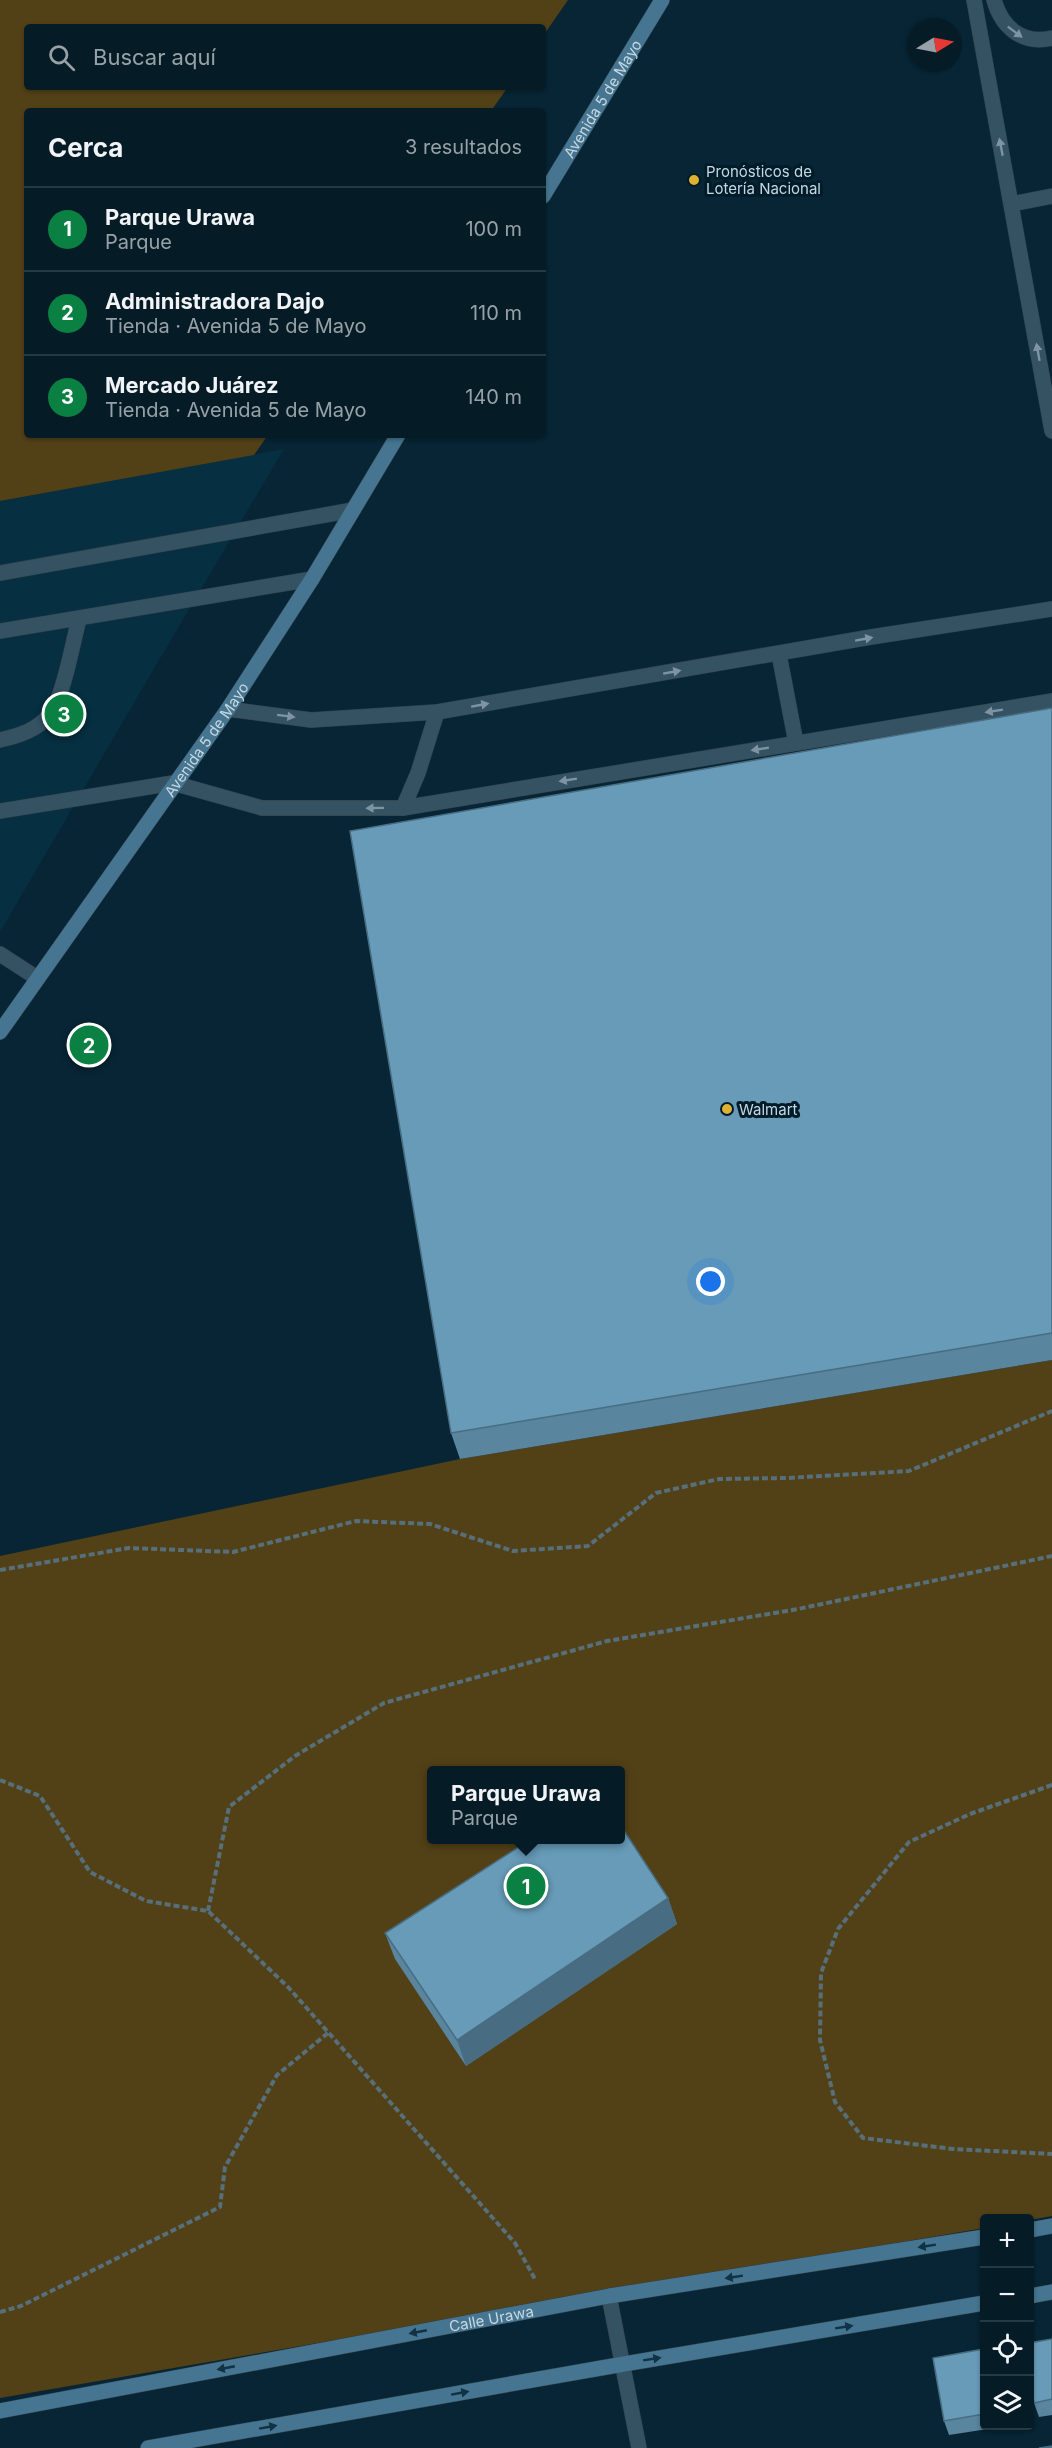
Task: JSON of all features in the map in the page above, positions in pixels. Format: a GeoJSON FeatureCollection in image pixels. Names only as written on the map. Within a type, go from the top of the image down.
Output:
{"type":"FeatureCollection","features":[{"type":"Feature","properties":{"kind":"main road","name":"Avenida 5 de Mayo"},"geometry":{"type":"LineString","coordinates":[[546,191],[662,0]]}},
{"type":"Feature","properties":{"kind":"main road","name":"Avenida 5 de Mayo"},"geometry":{"type":"LineString","coordinates":[[0,1032],[173,783],[228,709],[312,579],[396,438]]}},
{"type":"Feature","properties":{"kind":"main road"},"geometry":{"type":"LineString","coordinates":[[1034,2229],[1052,2226]]}},
{"type":"Feature","properties":{"kind":"main road","name":"Calle Urawa"},"geometry":{"type":"LineString","coordinates":[[0,2411],[609,2296],[980,2238]]}},
{"type":"Feature","properties":{"kind":"main road"},"geometry":{"type":"LineString","coordinates":[[1034,2295],[1052,2292]]}},
{"type":"Feature","properties":{"kind":"main road"},"geometry":{"type":"LineString","coordinates":[[148,2448],[980,2304]]}},
{"type":"Feature","properties":{"kind":"street"},"geometry":{"type":"LineString","coordinates":[[974,0],[1052,431]]}},
{"type":"Feature","properties":{"kind":"street"},"geometry":{"type":"LineString","coordinates":[[994,0],[997,11],[1008,28],[1023,38],[1041,41],[1052,38]]}},
{"type":"Feature","properties":{"kind":"street"},"geometry":{"type":"LineString","coordinates":[[1012,204],[1052,196]]}},
{"type":"Feature","properties":{"kind":"street"},"geometry":{"type":"LineString","coordinates":[[0,573],[353,510]]}},
{"type":"Feature","properties":{"kind":"street"},"geometry":{"type":"LineString","coordinates":[[0,631],[312,579]]}},
{"type":"Feature","properties":{"kind":"street"},"geometry":{"type":"LineString","coordinates":[[228,709],[311,720],[437,712],[1052,609]]}},
{"type":"Feature","properties":{"kind":"street"},"geometry":{"type":"LineString","coordinates":[[0,740],[34,729],[51,714],[62,686],[79,619]]}},
{"type":"Feature","properties":{"kind":"street"},"geometry":{"type":"LineString","coordinates":[[779,654],[796,743]]}},
{"type":"Feature","properties":{"kind":"street"},"geometry":{"type":"LineString","coordinates":[[0,811],[173,783],[262,808],[403,808],[1052,701]]}},
{"type":"Feature","properties":{"kind":"street"},"geometry":{"type":"LineString","coordinates":[[403,808],[418,773],[437,712]]}},
{"type":"Feature","properties":{"kind":"street"},"geometry":{"type":"LineString","coordinates":[[0,954],[37,978]]}},
{"type":"Feature","properties":{"kind":"street"},"geometry":{"type":"LineString","coordinates":[[609,2296],[639,2448]]}},
{"type":"Feature","properties":{"kind":"path"},"geometry":{"type":"LineString","coordinates":[[0,1570],[129,1548],[233,1552],[356,1521],[430,1524],[513,1551],[588,1546],[656,1493],[718,1479],[787,1478],[909,1471],[1052,1411]]}},
{"type":"Feature","properties":{"kind":"path"},"geometry":{"type":"LineString","coordinates":[[208,1911],[229,1808],[295,1756],[384,1704],[607,1641],[798,1609],[1052,1556]]}},
{"type":"Feature","properties":{"kind":"path"},"geometry":{"type":"LineString","coordinates":[[0,1780],[40,1796],[90,1872],[146,1901],[208,1911],[288,1988],[515,2243],[551,2307]]}},
{"type":"Feature","properties":{"kind":"path"},"geometry":{"type":"LineString","coordinates":[[1052,1785],[970,1814],[909,1842],[838,1929],[821,1973],[820,2040],[836,2102],[863,2138],[953,2149],[1052,2154]]}},
{"type":"Feature","properties":{"kind":"path"},"geometry":{"type":"LineString","coordinates":[[0,2312],[21,2306],[220,2207],[225,2167],[276,2075],[328,2033]]}},
{"type":"Feature","properties":{"kind":"shaded area"},"geometry":{"type":"Polygon","coordinates":[[[0,0],[568,0],[546,32],[546,24],[24,24],[24,90],[506,90],[493,108],[24,108],[24,438],[266,438],[254,455],[0,501],[0,0]]]}},
{"type":"Feature","properties":{"kind":"shaded area"},"geometry":{"type":"Polygon","coordinates":[[[284,449],[158,662],[0,932],[0,501],[284,449]]]}},
{"type":"Feature","properties":{"kind":"shaded area"},"geometry":{"type":"Polygon","coordinates":[[[1052,1360],[1052,2216],[1034,2219],[1034,2214],[980,2214],[980,2229],[0,2398],[0,1556],[460,1459],[1052,1360]]]}},
{"type":"Feature","properties":{"kind":"building","name":"Walmart"},"geometry":{"type":"Polygon","coordinates":[[[1052,708],[1052,1333],[451,1433],[350,831],[1052,708]]]}},
{"type":"Feature","properties":{"kind":"building"},"geometry":{"type":"Polygon","coordinates":[[[625,1832],[668,1898],[457,2040],[385,1933],[523,1844],[625,1844],[625,1832]]]}},
{"type":"Feature","properties":{"kind":"building"},"geometry":{"type":"Polygon","coordinates":[[[1052,2339],[1052,2399],[1034,2403],[1034,2376],[1034,2342],[1052,2339]]]}},
{"type":"Feature","properties":{"kind":"building"},"geometry":{"type":"Polygon","coordinates":[[[980,2350],[980,2415],[944,2421],[933,2358],[980,2350]]]}},
{"type":"Feature","properties":{"kind":"place","name":"Pronósticos de Lotería Nacional"},"geometry":{"type":"Point","coordinates":[694,180]}},
{"type":"Feature","properties":{"kind":"place","name":"Mercado Juárez"},"geometry":{"type":"Point","coordinates":[64,714]}},
{"type":"Feature","properties":{"kind":"place","name":"Administradora Dajo"},"geometry":{"type":"Point","coordinates":[89,1045]}},
{"type":"Feature","properties":{"kind":"place","name":"Walmart"},"geometry":{"type":"Point","coordinates":[727,1109]}},
{"type":"Feature","properties":{"kind":"place","name":"Parque Urawa"},"geometry":{"type":"Point","coordinates":[526,1886]}}]}
